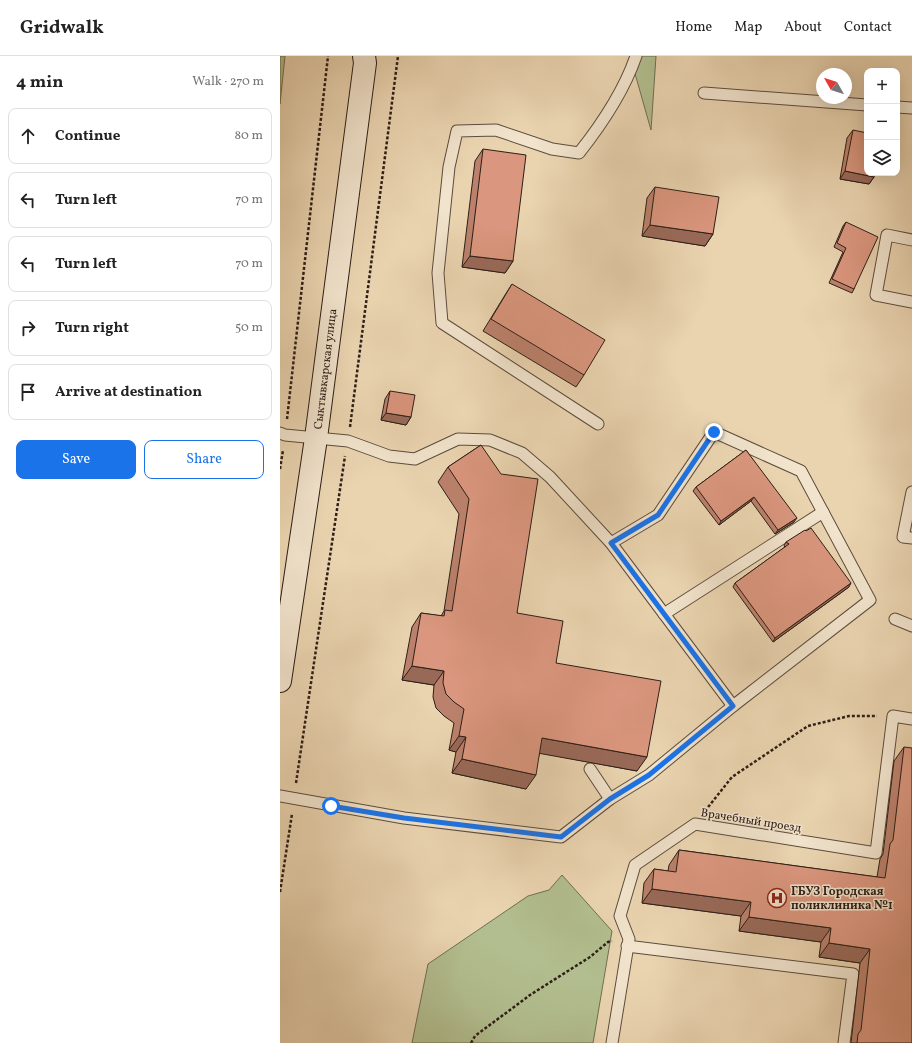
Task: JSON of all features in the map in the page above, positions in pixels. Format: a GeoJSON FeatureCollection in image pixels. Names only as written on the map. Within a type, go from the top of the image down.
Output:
{"type":"FeatureCollection","features":[{"type":"Feature","properties":{"kind":"main road","name":"Сыктывкарская улица"},"geometry":{"type":"LineString","coordinates":[[280,681],[316,438],[365,63],[364,56]]}},
{"type":"Feature","properties":{"kind":"lane"},"geometry":{"type":"LineString","coordinates":[[598,424],[442,323],[438,274],[448,167],[458,131],[496,130],[552,149],[579,153],[597,130],[630,73],[636,56]]}},
{"type":"Feature","properties":{"kind":"lane"},"geometry":{"type":"LineString","coordinates":[[704,93],[864,105]]}},
{"type":"Feature","properties":{"kind":"lane"},"geometry":{"type":"LineString","coordinates":[[900,107],[912,108]]}},
{"type":"Feature","properties":{"kind":"lane"},"geometry":{"type":"LineString","coordinates":[[912,240],[887,235],[876,295],[912,302]]}},
{"type":"Feature","properties":{"kind":"lane"},"geometry":{"type":"LineString","coordinates":[[280,796],[404,818],[561,837],[610,799],[649,775],[733,706],[870,600],[802,471],[714,432],[658,515],[611,543]]}},
{"type":"Feature","properties":{"kind":"lane"},"geometry":{"type":"LineString","coordinates":[[283,434],[348,442],[389,456],[415,459],[458,439],[490,440],[522,453],[550,476],[611,543],[733,706]]}},
{"type":"Feature","properties":{"kind":"lane"},"geometry":{"type":"LineString","coordinates":[[912,492],[903,537],[912,538]]}},
{"type":"Feature","properties":{"kind":"lane"},"geometry":{"type":"LineString","coordinates":[[664,614],[823,512]]}},
{"type":"Feature","properties":{"kind":"lane"},"geometry":{"type":"LineString","coordinates":[[895,618],[912,626]]}},
{"type":"Feature","properties":{"kind":"lane"},"geometry":{"type":"LineString","coordinates":[[893,716],[912,719]]}},
{"type":"Feature","properties":{"kind":"lane","name":"Врачебный проезд"},"geometry":{"type":"LineString","coordinates":[[628,942],[620,916],[635,865],[695,824],[876,854],[893,716]]}},
{"type":"Feature","properties":{"kind":"lane"},"geometry":{"type":"LineString","coordinates":[[590,769],[610,799]]}},
{"type":"Feature","properties":{"kind":"lane"},"geometry":{"type":"LineString","coordinates":[[612,1043],[628,942],[853,974],[844,1043]]}},
{"type":"Feature","properties":{"kind":"path"},"geometry":{"type":"LineString","coordinates":[[283,434],[328,56]]}},
{"type":"Feature","properties":{"kind":"path"},"geometry":{"type":"LineString","coordinates":[[280,892],[348,442],[398,56]]}},
{"type":"Feature","properties":{"kind":"path"},"geometry":{"type":"LineString","coordinates":[[695,824],[732,777],[808,726],[849,716],[893,716]]}},
{"type":"Feature","properties":{"kind":"path"},"geometry":{"type":"LineString","coordinates":[[471,1043],[475,1036],[530,995],[590,957],[608,942],[628,942]]}},
{"type":"Feature","properties":{"kind":"green space"},"geometry":{"type":"Polygon","coordinates":[[[280,56],[285,56],[280,104],[280,56]]]}},
{"type":"Feature","properties":{"kind":"green space"},"geometry":{"type":"Polygon","coordinates":[[[630,56],[656,56],[651,130],[630,56]]]}},
{"type":"Feature","properties":{"kind":"green space"},"geometry":{"type":"Polygon","coordinates":[[[562,875],[612,931],[593,1043],[412,1043],[428,964],[528,896],[549,890],[562,875]]]}},
{"type":"Feature","properties":{"kind":"building"},"geometry":{"type":"Polygon","coordinates":[[[853,130],[864,132],[864,175],[845,171],[853,130]]]}},
{"type":"Feature","properties":{"kind":"building"},"geometry":{"type":"Polygon","coordinates":[[[483,149],[526,155],[513,261],[470,256],[483,149]]]}},
{"type":"Feature","properties":{"kind":"building"},"geometry":{"type":"Polygon","coordinates":[[[655,187],[719,197],[713,234],[650,225],[655,187]]]}},
{"type":"Feature","properties":{"kind":"building"},"geometry":{"type":"Polygon","coordinates":[[[846,222],[878,237],[854,289],[832,279],[846,248],[837,243],[846,222]]]}},
{"type":"Feature","properties":{"kind":"building"},"geometry":{"type":"Polygon","coordinates":[[[512,284],[605,340],[584,375],[491,319],[512,284]]]}},
{"type":"Feature","properties":{"kind":"building"},"geometry":{"type":"Polygon","coordinates":[[[390,391],[415,395],[411,417],[386,413],[390,391]]]}},
{"type":"Feature","properties":{"kind":"building"},"geometry":{"type":"Polygon","coordinates":[[[481,445],[501,474],[538,479],[517,613],[563,621],[556,663],[661,681],[647,757],[542,738],[536,775],[462,759],[466,737],[459,736],[464,709],[446,694],[443,683],[444,671],[412,666],[421,613],[444,616],[445,610],[452,611],[469,499],[448,467],[481,445]]]}},
{"type":"Feature","properties":{"kind":"building"},"geometry":{"type":"Polygon","coordinates":[[[746,450],[797,518],[778,530],[754,497],[721,521],[696,487],[746,450]]]}},
{"type":"Feature","properties":{"kind":"building"},"geometry":{"type":"Polygon","coordinates":[[[811,528],[851,583],[775,638],[735,583],[789,544],[786,542],[811,528]]]}},
{"type":"Feature","properties":{"kind":"building","name":"ГБУЗ Городская поликлиника №1"},"geometry":{"type":"Polygon","coordinates":[[[904,747],[912,748],[912,1043],[857,1043],[858,1034],[861,1030],[870,949],[829,943],[831,928],[749,917],[751,902],[652,889],[654,869],[676,872],[679,850],[885,878],[890,844],[893,840],[904,747]]]}},
{"type":"Feature","properties":{"kind":"place","name":"ГБУЗ Городская поликлиника №1"},"geometry":{"type":"Point","coordinates":[777,898]}},
{"type":"Feature","properties":{"kind":"route"},"geometry":{"type":"LineString","coordinates":[[331,806],[404,818],[561,837],[610,799],[649,775],[733,706],[611,543],[658,515],[714,432]]}}]}
